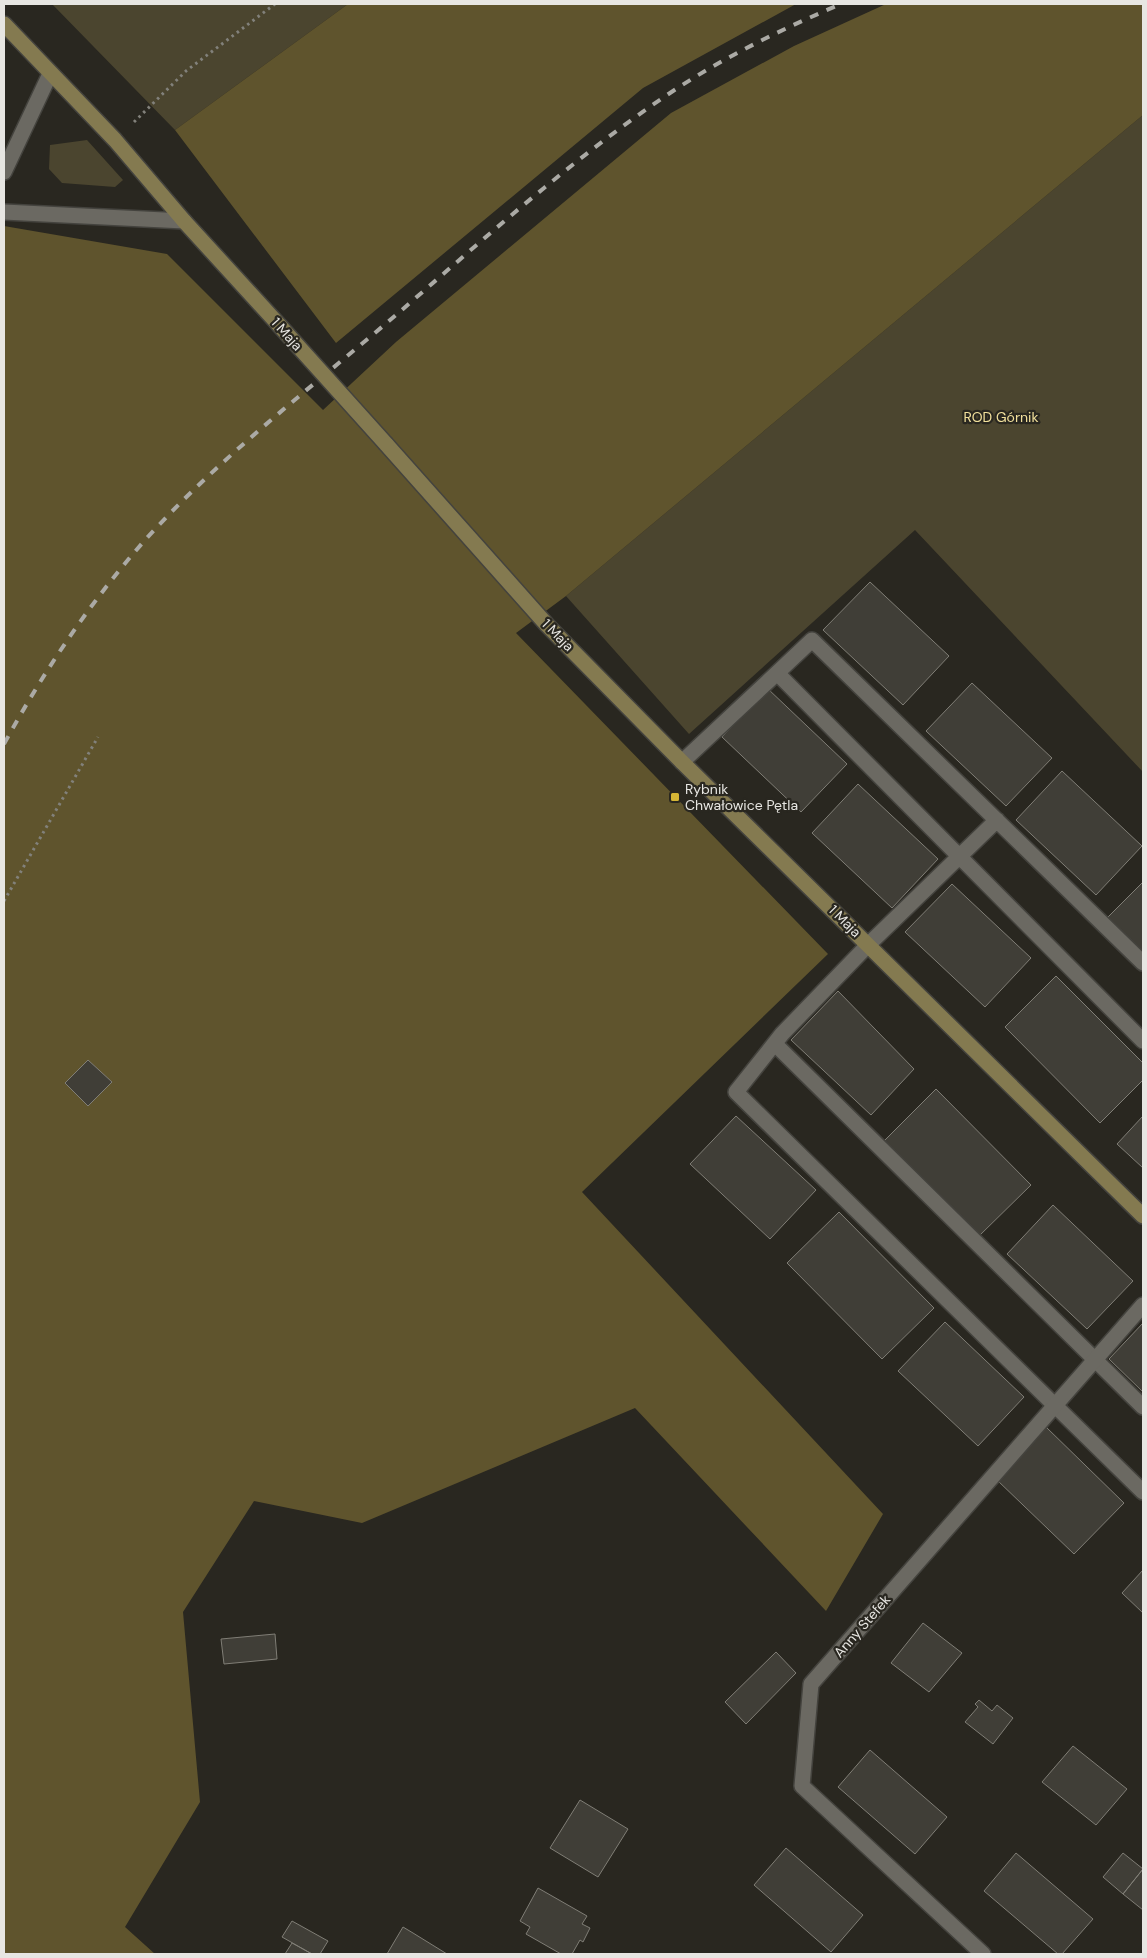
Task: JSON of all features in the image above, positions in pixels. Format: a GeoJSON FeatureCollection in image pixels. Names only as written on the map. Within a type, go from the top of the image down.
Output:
{"type":"FeatureCollection","features":[{"type":"Feature","properties":{"kind":"main road","name":"1 Maja"},"geometry":{"type":"LineString","coordinates":[[4,24],[115,140],[184,222],[279,324],[547,625],[682,762],[1143,1216]]}},
{"type":"Feature","properties":{"kind":"street"},"geometry":{"type":"LineString","coordinates":[[4,172],[50,74]]}},
{"type":"Feature","properties":{"kind":"street"},"geometry":{"type":"LineString","coordinates":[[4,212],[184,222]]}},
{"type":"Feature","properties":{"kind":"street"},"geometry":{"type":"LineString","coordinates":[[682,762],[812,640],[1143,963]]}},
{"type":"Feature","properties":{"kind":"street"},"geometry":{"type":"LineString","coordinates":[[777,673],[1143,1041]]}},
{"type":"Feature","properties":{"kind":"street"},"geometry":{"type":"LineString","coordinates":[[997,820],[868,944],[782,1034],[736,1092],[1143,1492]]}},
{"type":"Feature","properties":{"kind":"street"},"geometry":{"type":"LineString","coordinates":[[774,1044],[1143,1407]]}},
{"type":"Feature","properties":{"kind":"street","name":"Anny Stefek"},"geometry":{"type":"LineString","coordinates":[[983,1954],[802,1786],[811,1684],[1143,1305]]}},
{"type":"Feature","properties":{"kind":"path"},"geometry":{"type":"LineString","coordinates":[[115,140],[186,71],[275,4]]}},
{"type":"Feature","properties":{"kind":"path"},"geometry":{"type":"LineString","coordinates":[[4,901],[98,738]]}},
{"type":"Feature","properties":{"kind":"green space"},"geometry":{"type":"Polygon","coordinates":[[[52,4],[348,4],[175,130],[52,4]]]}},
{"type":"Feature","properties":{"kind":"green space","name":"ROD Górnik"},"geometry":{"type":"Polygon","coordinates":[[[1143,115],[1143,772],[915,530],[689,734],[566,596],[1143,115]]]}},
{"type":"Feature","properties":{"kind":"green space"},"geometry":{"type":"Polygon","coordinates":[[[87,140],[123,180],[115,187],[62,183],[49,169],[50,145],[87,140]]]}},
{"type":"Feature","properties":{"kind":"shaded area"},"geometry":{"type":"Polygon","coordinates":[[[348,4],[796,4],[643,88],[336,343],[175,130],[348,4]]]}},
{"type":"Feature","properties":{"kind":"shaded area"},"geometry":{"type":"Polygon","coordinates":[[[886,4],[1143,4],[1143,115],[566,596],[516,633],[828,954],[582,1192],[883,1514],[826,1611],[635,1408],[362,1523],[254,1501],[183,1612],[200,1802],[125,1927],[155,1954],[4,1954],[4,226],[167,254],[323,410],[396,342],[671,113],[794,46],[886,4]]]}},
{"type":"Feature","properties":{"kind":"building"},"geometry":{"type":"Polygon","coordinates":[[[870,582],[949,656],[903,705],[823,630],[870,582]]]}},
{"type":"Feature","properties":{"kind":"building"},"geometry":{"type":"Polygon","coordinates":[[[972,683],[1052,758],[1006,806],[926,731],[972,683]]]}},
{"type":"Feature","properties":{"kind":"building"},"geometry":{"type":"Polygon","coordinates":[[[767,688],[847,764],[801,812],[722,737],[767,688]]]}},
{"type":"Feature","properties":{"kind":"building"},"geometry":{"type":"Polygon","coordinates":[[[1062,771],[1142,846],[1096,895],[1016,820],[1062,771]]]}},
{"type":"Feature","properties":{"kind":"building"},"geometry":{"type":"Polygon","coordinates":[[[858,784],[938,859],[892,908],[812,833],[858,784]]]}},
{"type":"Feature","properties":{"kind":"building"},"geometry":{"type":"Polygon","coordinates":[[[1143,882],[1143,952],[1108,917],[1143,882]]]}},
{"type":"Feature","properties":{"kind":"building"},"geometry":{"type":"Polygon","coordinates":[[[952,884],[1031,958],[985,1007],[905,932],[952,884]]]}},
{"type":"Feature","properties":{"kind":"building"},"geometry":{"type":"Polygon","coordinates":[[[1056,976],[1143,1063],[1143,1080],[1100,1123],[1005,1027],[1056,976]]]}},
{"type":"Feature","properties":{"kind":"building"},"geometry":{"type":"Polygon","coordinates":[[[838,991],[914,1069],[871,1115],[791,1040],[838,991]]]}},
{"type":"Feature","properties":{"kind":"building"},"geometry":{"type":"Polygon","coordinates":[[[88,1060],[112,1082],[88,1106],[65,1083],[88,1060]]]}},
{"type":"Feature","properties":{"kind":"building"},"geometry":{"type":"Polygon","coordinates":[[[936,1089],[1031,1185],[979,1236],[884,1141],[936,1089]]]}},
{"type":"Feature","properties":{"kind":"building"},"geometry":{"type":"Polygon","coordinates":[[[736,1116],[816,1190],[770,1239],[690,1164],[736,1116]]]}},
{"type":"Feature","properties":{"kind":"building"},"geometry":{"type":"Polygon","coordinates":[[[1143,1116],[1143,1168],[1117,1144],[1143,1116]]]}},
{"type":"Feature","properties":{"kind":"building"},"geometry":{"type":"Polygon","coordinates":[[[1053,1205],[1133,1281],[1087,1329],[1007,1254],[1053,1205]]]}},
{"type":"Feature","properties":{"kind":"building"},"geometry":{"type":"Polygon","coordinates":[[[839,1212],[934,1308],[882,1359],[787,1263],[839,1212]]]}},
{"type":"Feature","properties":{"kind":"building"},"geometry":{"type":"Polygon","coordinates":[[[945,1322],[1024,1397],[978,1446],[898,1371],[945,1322]]]}},
{"type":"Feature","properties":{"kind":"building"},"geometry":{"type":"Polygon","coordinates":[[[1143,1323],[1143,1392],[1109,1359],[1143,1323]]]}},
{"type":"Feature","properties":{"kind":"building"},"geometry":{"type":"Polygon","coordinates":[[[1046,1427],[1124,1503],[1074,1554],[997,1480],[1046,1427]]]}},
{"type":"Feature","properties":{"kind":"building"},"geometry":{"type":"Polygon","coordinates":[[[1143,1570],[1143,1613],[1122,1593],[1143,1570]]]}},
{"type":"Feature","properties":{"kind":"building"},"geometry":{"type":"Polygon","coordinates":[[[923,1623],[962,1653],[929,1692],[891,1663],[923,1623]]]}},
{"type":"Feature","properties":{"kind":"building"},"geometry":{"type":"Polygon","coordinates":[[[275,1634],[277,1659],[224,1664],[221,1639],[275,1634]]]}},
{"type":"Feature","properties":{"kind":"building"},"geometry":{"type":"Polygon","coordinates":[[[776,1652],[796,1673],[746,1724],[725,1702],[776,1652]]]}},
{"type":"Feature","properties":{"kind":"building"},"geometry":{"type":"Polygon","coordinates":[[[979,1700],[992,1711],[997,1705],[1013,1718],[993,1744],[965,1722],[978,1707],[975,1704],[979,1700]]]}},
{"type":"Feature","properties":{"kind":"building"},"geometry":{"type":"Polygon","coordinates":[[[1073,1746],[1127,1789],[1096,1825],[1042,1782],[1073,1746]]]}},
{"type":"Feature","properties":{"kind":"building"},"geometry":{"type":"Polygon","coordinates":[[[870,1750],[947,1817],[915,1854],[838,1787],[870,1750]]]}},
{"type":"Feature","properties":{"kind":"building"},"geometry":{"type":"Polygon","coordinates":[[[580,1800],[628,1829],[598,1877],[550,1848],[580,1800]]]}},
{"type":"Feature","properties":{"kind":"building"},"geometry":{"type":"Polygon","coordinates":[[[786,1848],[863,1915],[831,1952],[754,1885],[786,1848]]]}},
{"type":"Feature","properties":{"kind":"building"},"geometry":{"type":"Polygon","coordinates":[[[1016,1853],[1093,1919],[1062,1954],[1058,1954],[984,1891],[1016,1853]]]}},
{"type":"Feature","properties":{"kind":"building"},"geometry":{"type":"Polygon","coordinates":[[[1123,1853],[1143,1869],[1123,1894],[1103,1877],[1123,1853]]]}},
{"type":"Feature","properties":{"kind":"building"},"geometry":{"type":"Polygon","coordinates":[[[1143,1869],[1143,1910],[1123,1894],[1143,1869]]]}},
{"type":"Feature","properties":{"kind":"building"},"geometry":{"type":"Polygon","coordinates":[[[538,1888],[587,1916],[582,1924],[590,1928],[583,1942],[580,1940],[572,1954],[561,1954],[526,1934],[530,1927],[520,1921],[538,1888]]]}},
{"type":"Feature","properties":{"kind":"building"},"geometry":{"type":"Polygon","coordinates":[[[292,1921],[328,1941],[320,1954],[312,1954],[282,1937],[292,1921]]]}},
{"type":"Feature","properties":{"kind":"building"},"geometry":{"type":"Polygon","coordinates":[[[403,1927],[413,1933],[447,1954],[387,1954],[403,1927]]]}},
{"type":"Feature","properties":{"kind":"building"},"geometry":{"type":"Polygon","coordinates":[[[292,1943],[312,1954],[285,1954],[292,1943]]]}},
{"type":"Feature","properties":{"kind":"railway"},"geometry":{"type":"LineString","coordinates":[[4,744],[35,690],[69,638],[106,587],[174,509],[235,451],[496,228],[634,118],[690,80],[732,56],[797,23],[841,4]]}},
{"type":"Feature","properties":{"kind":"place","name":"Rybnik Chwałowice Pętla"},"geometry":{"type":"Point","coordinates":[675,797]}}]}
